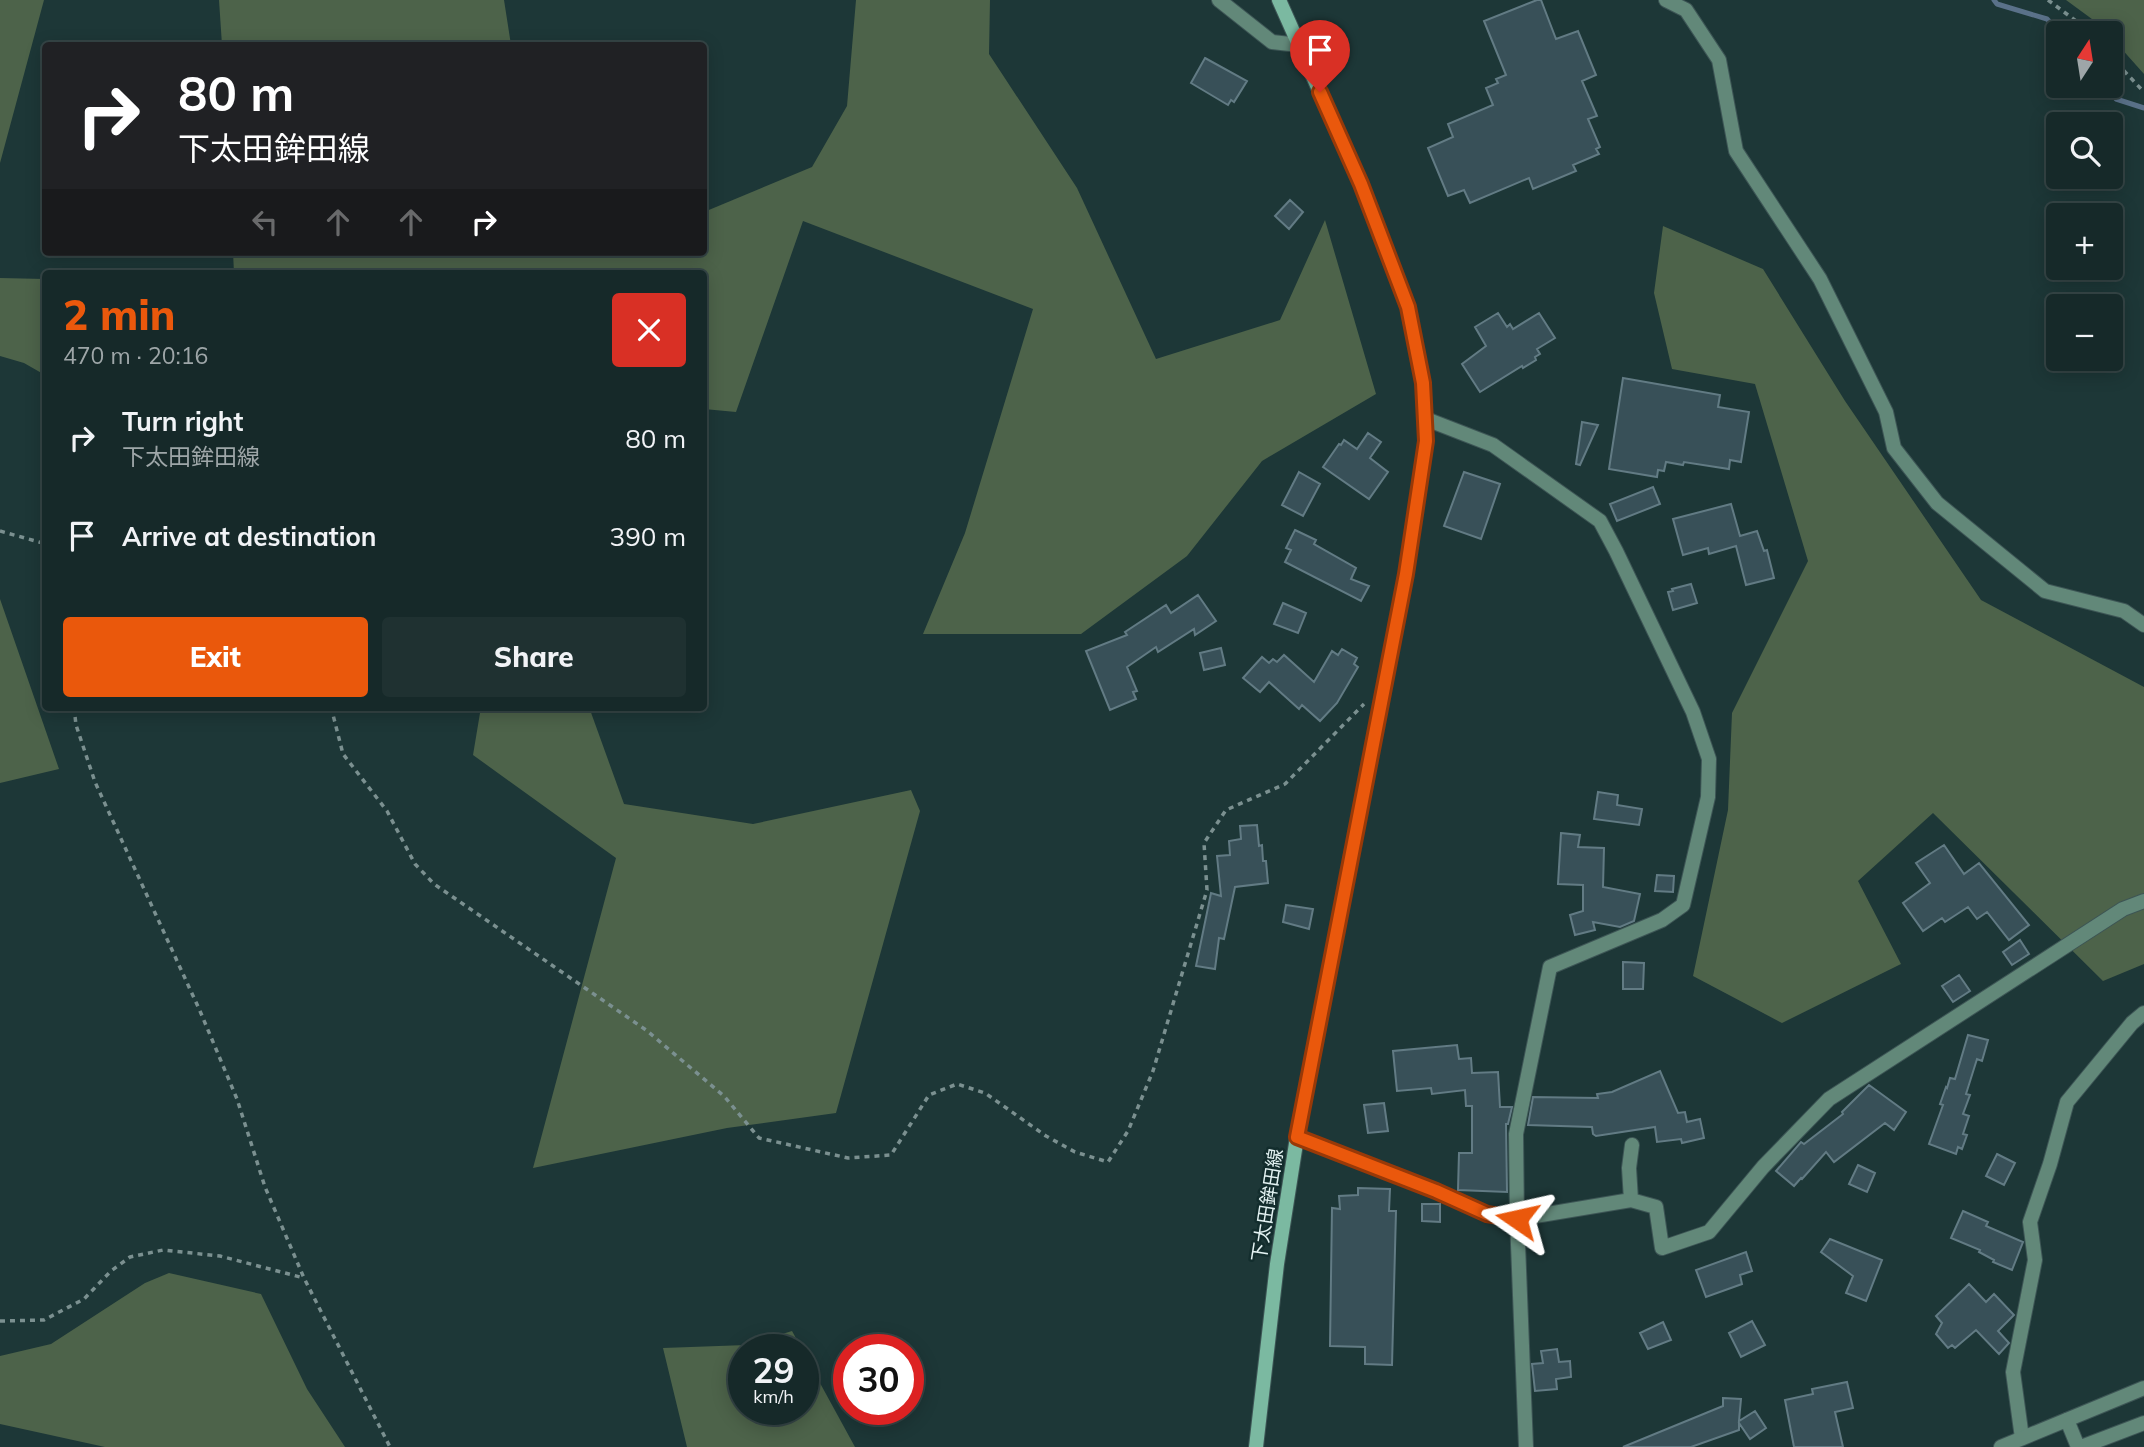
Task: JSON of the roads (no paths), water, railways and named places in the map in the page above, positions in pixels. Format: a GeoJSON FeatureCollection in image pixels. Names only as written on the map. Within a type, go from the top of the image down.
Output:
{"type":"FeatureCollection","features":[{"type":"Feature","properties":{"kind":"main road","name":"下太田鉾田線"},"geometry":{"type":"LineString","coordinates":[[1256,1447],[1277,1264],[1297,1137],[1406,574],[1423,470],[1426,419],[1423,383],[1408,307],[1361,184],[1279,0]]}},
{"type":"Feature","properties":{"kind":"street"},"geometry":{"type":"LineString","coordinates":[[1219,0],[1272,42],[1299,45]]}},
{"type":"Feature","properties":{"kind":"street"},"geometry":{"type":"LineString","coordinates":[[1666,0],[1686,10],[1719,60],[1736,151],[1820,279],[1886,412],[1894,448],[1937,503],[2045,591],[2124,611],[2144,625]]}},
{"type":"Feature","properties":{"kind":"street"},"geometry":{"type":"LineString","coordinates":[[1426,419],[1493,445],[1600,521],[1693,712],[1709,759],[1708,797],[1683,905],[1662,920],[1550,967],[1516,1134],[1527,1447]]}},
{"type":"Feature","properties":{"kind":"street"},"geometry":{"type":"LineString","coordinates":[[1297,1137],[1436,1191],[1487,1214],[1517,1219],[1631,1200],[1656,1207],[1662,1248],[1709,1232],[1763,1167],[1829,1100],[2123,909],[2144,901]]}},
{"type":"Feature","properties":{"kind":"street"},"geometry":{"type":"LineString","coordinates":[[2022,1438],[2013,1372],[2035,1260],[2030,1222],[2067,1102],[2132,1023],[2144,1013]]}},
{"type":"Feature","properties":{"kind":"street"},"geometry":{"type":"LineString","coordinates":[[1631,1200],[1629,1168],[1632,1145]]}},
{"type":"Feature","properties":{"kind":"street"},"geometry":{"type":"LineString","coordinates":[[2001,1447],[2144,1388]]}},
{"type":"Feature","properties":{"kind":"street"},"geometry":{"type":"LineString","coordinates":[[2067,1420],[2080,1447],[2144,1423]]}},
{"type":"Feature","properties":{"kind":"waterway"},"geometry":{"type":"LineString","coordinates":[[1994,0],[1997,4],[2049,21]]}},
{"type":"Feature","properties":{"kind":"waterway"},"geometry":{"type":"LineString","coordinates":[[2115,98],[2144,108]]}}]}
